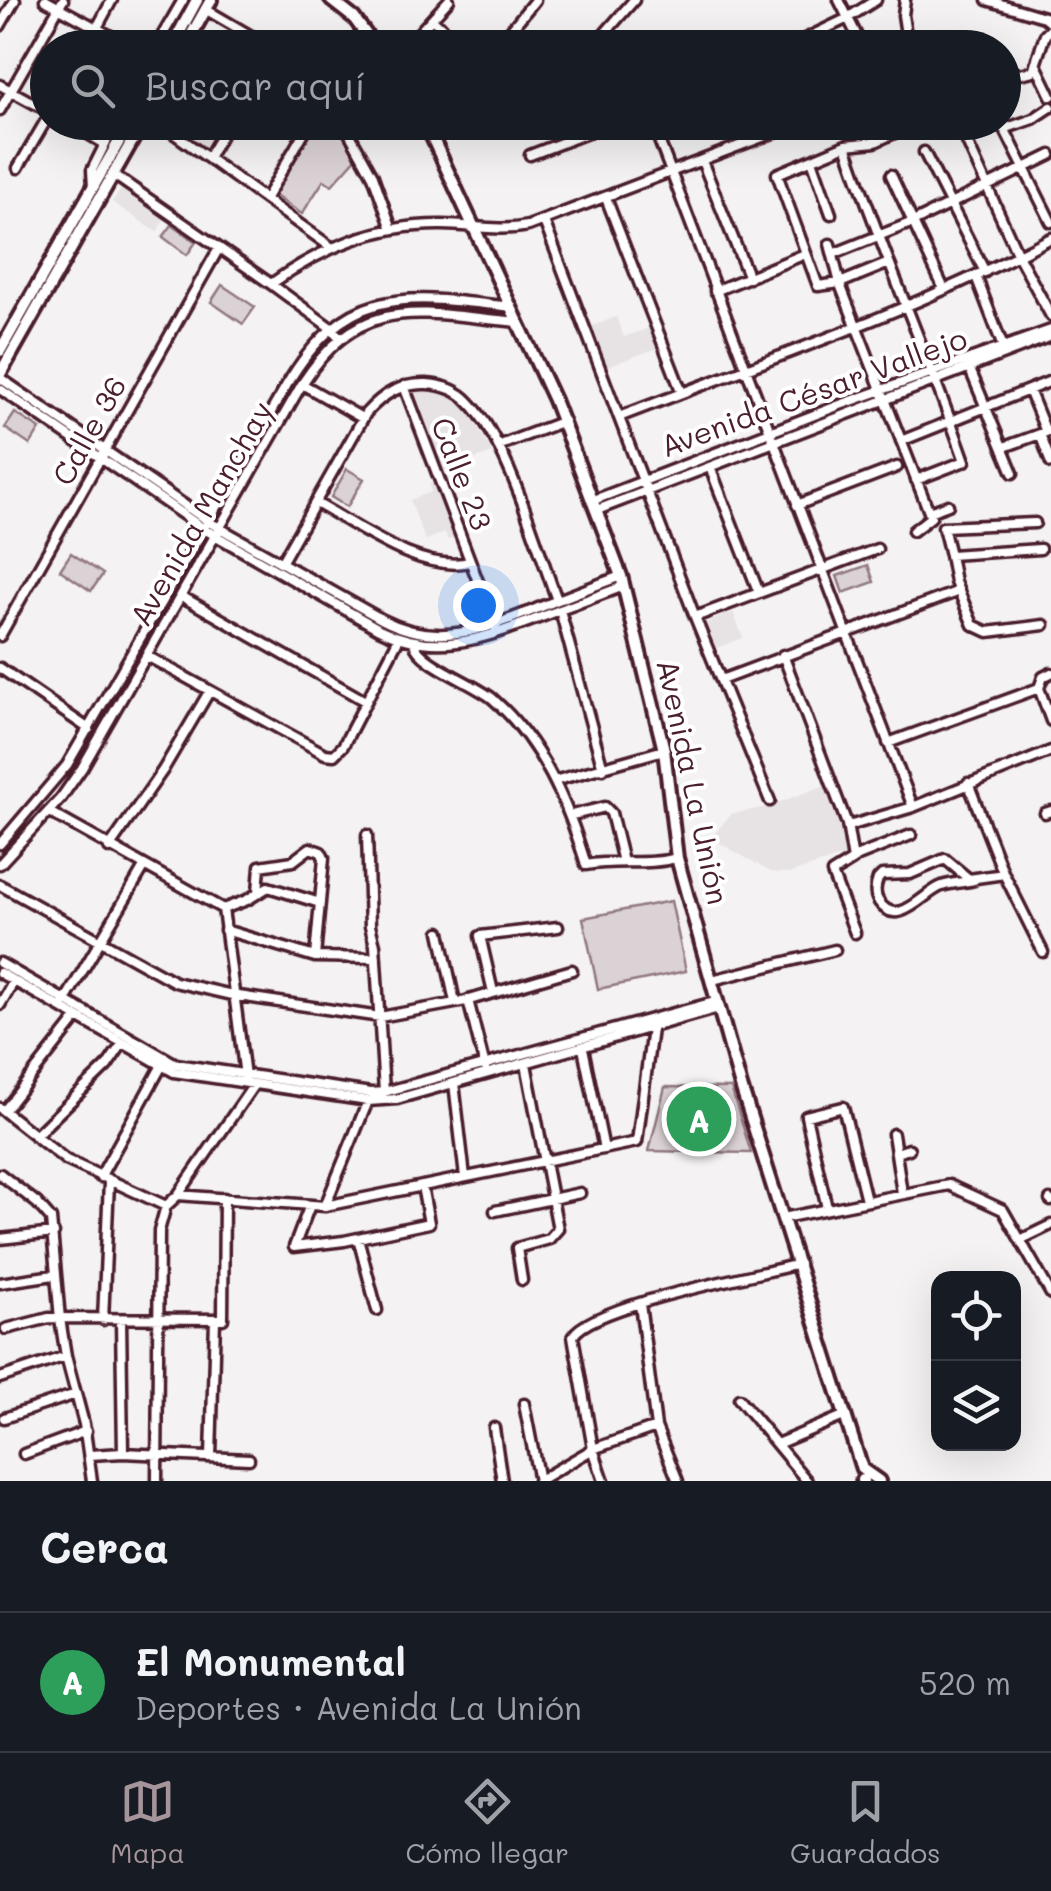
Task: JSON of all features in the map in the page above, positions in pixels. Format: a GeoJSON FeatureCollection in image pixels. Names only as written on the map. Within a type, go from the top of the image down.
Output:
{"type":"FeatureCollection","features":[{"type":"Feature","properties":{"kind":"main road"},"geometry":{"type":"LineString","coordinates":[[331,0],[363,30]]}},
{"type":"Feature","properties":{"kind":"main road"},"geometry":{"type":"LineString","coordinates":[[183,30],[201,2]]}},
{"type":"Feature","properties":{"kind":"main road"},"geometry":{"type":"LineString","coordinates":[[191,30],[201,2]]}},
{"type":"Feature","properties":{"kind":"main road"},"geometry":{"type":"LineString","coordinates":[[0,351],[120,140]]}},
{"type":"Feature","properties":{"kind":"main road"},"geometry":{"type":"LineString","coordinates":[[0,376],[133,140]]}},
{"type":"Feature","properties":{"kind":"main road","name":"Avenida La Unión"},"geometry":{"type":"LineString","coordinates":[[436,140],[564,421],[623,581],[664,750],[677,858],[862,1478]]}},
{"type":"Feature","properties":{"kind":"main road"},"geometry":{"type":"LineString","coordinates":[[862,1478],[879,1481]]}},
{"type":"Feature","properties":{"kind":"street"},"geometry":{"type":"LineString","coordinates":[[0,26],[15,0]]}},
{"type":"Feature","properties":{"kind":"street"},"geometry":{"type":"LineString","coordinates":[[45,0],[61,4],[102,30]]}},
{"type":"Feature","properties":{"kind":"street"},"geometry":{"type":"LineString","coordinates":[[95,30],[112,0]]}},
{"type":"Feature","properties":{"kind":"street"},"geometry":{"type":"LineString","coordinates":[[166,30],[183,0]]}},
{"type":"Feature","properties":{"kind":"street"},"geometry":{"type":"LineString","coordinates":[[344,0],[354,18]]}},
{"type":"Feature","properties":{"kind":"street"},"geometry":{"type":"LineString","coordinates":[[422,30],[449,0]]}},
{"type":"Feature","properties":{"kind":"street"},"geometry":{"type":"LineString","coordinates":[[511,30],[535,0]]}},
{"type":"Feature","properties":{"kind":"street"},"geometry":{"type":"LineString","coordinates":[[607,30],[634,0]]}},
{"type":"Feature","properties":{"kind":"street"},"geometry":{"type":"LineString","coordinates":[[840,0],[853,30]]}},
{"type":"Feature","properties":{"kind":"street"},"geometry":{"type":"LineString","coordinates":[[822,30],[876,0]]}},
{"type":"Feature","properties":{"kind":"street"},"geometry":{"type":"LineString","coordinates":[[905,30],[906,0]]}},
{"type":"Feature","properties":{"kind":"street"},"geometry":{"type":"LineString","coordinates":[[987,0],[1044,18],[1051,26],[1037,66],[1026,74],[1021,73]]}},
{"type":"Feature","properties":{"kind":"street"},"geometry":{"type":"LineString","coordinates":[[201,2],[244,30]]}},
{"type":"Feature","properties":{"kind":"street"},"geometry":{"type":"LineString","coordinates":[[46,30],[61,4]]}},
{"type":"Feature","properties":{"kind":"street"},"geometry":{"type":"LineString","coordinates":[[432,20],[444,30]]}},
{"type":"Feature","properties":{"kind":"street"},"geometry":{"type":"LineString","coordinates":[[0,110],[30,57]]}},
{"type":"Feature","properties":{"kind":"street"},"geometry":{"type":"LineString","coordinates":[[1037,66],[1051,96]]}},
{"type":"Feature","properties":{"kind":"street"},"geometry":{"type":"LineString","coordinates":[[0,85],[30,103]]}},
{"type":"Feature","properties":{"kind":"street"},"geometry":{"type":"LineString","coordinates":[[1021,122],[1051,107]]}},
{"type":"Feature","properties":{"kind":"street"},"geometry":{"type":"LineString","coordinates":[[18,168],[34,140]]}},
{"type":"Feature","properties":{"kind":"street"},"geometry":{"type":"LineString","coordinates":[[98,140],[105,144]]}},
{"type":"Feature","properties":{"kind":"street"},"geometry":{"type":"LineString","coordinates":[[93,188],[92,170],[107,140]]}},
{"type":"Feature","properties":{"kind":"street"},"geometry":{"type":"LineString","coordinates":[[183,140],[331,247]]}},
{"type":"Feature","properties":{"kind":"street"},"geometry":{"type":"LineString","coordinates":[[208,158],[218,140]]}},
{"type":"Feature","properties":{"kind":"street"},"geometry":{"type":"LineString","coordinates":[[266,198],[300,140]]}},
{"type":"Feature","properties":{"kind":"street"},"geometry":{"type":"LineString","coordinates":[[353,140],[373,176],[392,229]]}},
{"type":"Feature","properties":{"kind":"street"},"geometry":{"type":"LineString","coordinates":[[530,155],[569,140]]}},
{"type":"Feature","properties":{"kind":"street"},"geometry":{"type":"LineString","coordinates":[[658,140],[912,807]]}},
{"type":"Feature","properties":{"kind":"street"},"geometry":{"type":"LineString","coordinates":[[271,284],[331,247],[392,229],[432,225],[512,229],[544,221],[756,140]]}},
{"type":"Feature","properties":{"kind":"street"},"geometry":{"type":"LineString","coordinates":[[874,140],[846,146],[777,174],[818,286],[840,283],[889,264]]}},
{"type":"Feature","properties":{"kind":"street"},"geometry":{"type":"LineString","coordinates":[[966,140],[1018,256],[1051,316]]}},
{"type":"Feature","properties":{"kind":"street"},"geometry":{"type":"LineString","coordinates":[[1010,140],[1051,222]]}},
{"type":"Feature","properties":{"kind":"street"},"geometry":{"type":"LineString","coordinates":[[846,146],[877,237],[908,305],[965,461],[916,480]]}},
{"type":"Feature","properties":{"kind":"street"},"geometry":{"type":"LineString","coordinates":[[924,152],[980,274],[1004,347]]}},
{"type":"Feature","properties":{"kind":"street"},"geometry":{"type":"LineString","coordinates":[[913,531],[930,520],[929,512],[840,283],[831,249],[913,222],[1051,155]]}},
{"type":"Feature","properties":{"kind":"street"},"geometry":{"type":"LineString","coordinates":[[812,160],[831,214]]}},
{"type":"Feature","properties":{"kind":"street"},"geometry":{"type":"LineString","coordinates":[[702,161],[749,278]]}},
{"type":"Feature","properties":{"kind":"street"},"geometry":{"type":"LineString","coordinates":[[114,175],[271,284],[341,339]]}},
{"type":"Feature","properties":{"kind":"street"},"geometry":{"type":"LineString","coordinates":[[892,176],[944,289]]}},
{"type":"Feature","properties":{"kind":"street"},"geometry":{"type":"LineString","coordinates":[[606,198],[682,393]]}},
{"type":"Feature","properties":{"kind":"street"},"geometry":{"type":"LineString","coordinates":[[544,221],[770,802]]}},
{"type":"Feature","properties":{"kind":"street"},"geometry":{"type":"LineString","coordinates":[[619,417],[908,305],[1051,238]]}},
{"type":"Feature","properties":{"kind":"street","name":"Calle 36"},"geometry":{"type":"LineString","coordinates":[[0,636],[219,248]]}},
{"type":"Feature","properties":{"kind":"street"},"geometry":{"type":"LineString","coordinates":[[716,291],[805,254]]}},
{"type":"Feature","properties":{"kind":"street","name":"Avenida Manchay"},"geometry":{"type":"LineString","coordinates":[[0,844],[55,782],[89,729],[301,361],[331,328],[362,310],[408,298],[512,307]]}},
{"type":"Feature","properties":{"kind":"street","name":"Avenida Manchay"},"geometry":{"type":"LineString","coordinates":[[0,864],[49,812],[82,768],[317,362],[341,339],[371,322],[414,312],[519,322]]}},
{"type":"Feature","properties":{"kind":"street","name":"Avenida César Vallejo"},"geometry":{"type":"LineString","coordinates":[[596,505],[710,467],[1004,347],[1051,333]]}},
{"type":"Feature","properties":{"kind":"street","name":"Avenida César Vallejo"},"geometry":{"type":"LineString","coordinates":[[934,376],[969,367],[1051,333]]}},
{"type":"Feature","properties":{"kind":"street"},"geometry":{"type":"LineString","coordinates":[[969,367],[1013,473]]}},
{"type":"Feature","properties":{"kind":"street"},"geometry":{"type":"LineString","coordinates":[[0,376],[105,448],[206,526]]}},
{"type":"Feature","properties":{"kind":"street"},"geometry":{"type":"LineString","coordinates":[[901,441],[1051,382]]}},
{"type":"Feature","properties":{"kind":"street"},"geometry":{"type":"LineString","coordinates":[[302,384],[362,418]]}},
{"type":"Feature","properties":{"kind":"street"},"geometry":{"type":"LineString","coordinates":[[282,563],[362,418],[378,400],[404,386],[438,386],[463,396],[498,446],[558,605],[603,769]]}},
{"type":"Feature","properties":{"kind":"street","name":"Calle 23"},"geometry":{"type":"LineString","coordinates":[[404,386],[496,629]]}},
{"type":"Feature","properties":{"kind":"street"},"geometry":{"type":"LineString","coordinates":[[0,389],[206,526],[383,620],[412,632],[454,636],[496,629]]}},
{"type":"Feature","properties":{"kind":"street"},"geometry":{"type":"LineString","coordinates":[[1028,390],[1046,432],[1051,464]]}},
{"type":"Feature","properties":{"kind":"street","name":"Avenida César Vallejo"},"geometry":{"type":"LineString","coordinates":[[596,505],[644,480],[769,432],[884,395]]}},
{"type":"Feature","properties":{"kind":"street"},"geometry":{"type":"LineString","coordinates":[[498,446],[564,421]]}},
{"type":"Feature","properties":{"kind":"street"},"geometry":{"type":"LineString","coordinates":[[1004,446],[1046,432]]}},
{"type":"Feature","properties":{"kind":"street"},"geometry":{"type":"LineString","coordinates":[[710,467],[759,593]]}},
{"type":"Feature","properties":{"kind":"street"},"geometry":{"type":"LineString","coordinates":[[797,504],[897,467]]}},
{"type":"Feature","properties":{"kind":"street"},"geometry":{"type":"LineString","coordinates":[[316,503],[423,560],[448,565],[470,562]]}},
{"type":"Feature","properties":{"kind":"street"},"geometry":{"type":"LineString","coordinates":[[929,512],[948,505]]}},
{"type":"Feature","properties":{"kind":"street"},"geometry":{"type":"LineString","coordinates":[[1035,523],[942,530],[958,591],[973,625],[988,632],[1044,625]]}},
{"type":"Feature","properties":{"kind":"street"},"geometry":{"type":"LineString","coordinates":[[218,532],[399,638],[414,642],[454,645],[623,581]]}},
{"type":"Feature","properties":{"kind":"street"},"geometry":{"type":"LineString","coordinates":[[695,617],[877,549]]}},
{"type":"Feature","properties":{"kind":"street"},"geometry":{"type":"LineString","coordinates":[[950,555],[1040,549]]}},
{"type":"Feature","properties":{"kind":"street"},"geometry":{"type":"LineString","coordinates":[[721,680],[958,591]]}},
{"type":"Feature","properties":{"kind":"street"},"geometry":{"type":"LineString","coordinates":[[181,596],[365,701]]}},
{"type":"Feature","properties":{"kind":"street"},"geometry":{"type":"LineString","coordinates":[[146,656],[334,755],[343,746],[399,638]]}},
{"type":"Feature","properties":{"kind":"street"},"geometry":{"type":"LineString","coordinates":[[414,642],[419,655],[476,686],[510,714],[531,742],[572,815],[586,865],[658,863],[677,858]]}},
{"type":"Feature","properties":{"kind":"street"},"geometry":{"type":"LineString","coordinates":[[782,656],[846,824],[852,863],[832,873],[855,933]]}},
{"type":"Feature","properties":{"kind":"street"},"geometry":{"type":"LineString","coordinates":[[0,668],[89,729]]}},
{"type":"Feature","properties":{"kind":"street"},"geometry":{"type":"LineString","coordinates":[[1051,673],[1044,676],[1039,688],[1051,721]]}},
{"type":"Feature","properties":{"kind":"street"},"geometry":{"type":"LineString","coordinates":[[888,742],[1039,688]]}},
{"type":"Feature","properties":{"kind":"street"},"geometry":{"type":"LineString","coordinates":[[109,848],[210,692]]}},
{"type":"Feature","properties":{"kind":"street"},"geometry":{"type":"LineString","coordinates":[[554,782],[664,750]]}},
{"type":"Feature","properties":{"kind":"street"},"geometry":{"type":"LineString","coordinates":[[846,824],[912,807],[1051,750]]}},
{"type":"Feature","properties":{"kind":"street"},"geometry":{"type":"LineString","coordinates":[[968,783],[1004,874],[1044,952]]}},
{"type":"Feature","properties":{"kind":"street"},"geometry":{"type":"LineString","coordinates":[[572,815],[605,807],[611,813],[623,862]]}},
{"type":"Feature","properties":{"kind":"street"},"geometry":{"type":"LineString","coordinates":[[49,812],[223,910]]}},
{"type":"Feature","properties":{"kind":"street"},"geometry":{"type":"LineString","coordinates":[[367,835],[370,926],[376,958],[384,1092]]}},
{"type":"Feature","properties":{"kind":"street"},"geometry":{"type":"LineString","coordinates":[[852,858],[912,835]]}},
{"type":"Feature","properties":{"kind":"street"},"geometry":{"type":"LineString","coordinates":[[258,892],[260,866],[293,861],[303,851],[317,848],[324,858],[315,957]]}},
{"type":"Feature","properties":{"kind":"street"},"geometry":{"type":"LineString","coordinates":[[974,880],[966,878],[945,859],[910,874],[882,875],[876,884],[877,900],[887,909],[902,911],[936,888],[1004,874]]}},
{"type":"Feature","properties":{"kind":"street"},"geometry":{"type":"LineString","coordinates":[[62,1004],[144,867]]}},
{"type":"Feature","properties":{"kind":"street"},"geometry":{"type":"LineString","coordinates":[[0,884],[175,982],[232,995],[380,1017],[468,1000],[572,970]]}},
{"type":"Feature","properties":{"kind":"street"},"geometry":{"type":"LineString","coordinates":[[223,910],[268,887],[320,903]]}},
{"type":"Feature","properties":{"kind":"street"},"geometry":{"type":"LineString","coordinates":[[223,910],[244,1076]]}},
{"type":"Feature","properties":{"kind":"street"},"geometry":{"type":"LineString","coordinates":[[493,992],[480,936],[558,926]]}},
{"type":"Feature","properties":{"kind":"street"},"geometry":{"type":"LineString","coordinates":[[226,930],[315,957],[376,958]]}},
{"type":"Feature","properties":{"kind":"street"},"geometry":{"type":"LineString","coordinates":[[440,932],[455,1002]]}},
{"type":"Feature","properties":{"kind":"street"},"geometry":{"type":"LineString","coordinates":[[712,980],[835,950]]}},
{"type":"Feature","properties":{"kind":"street"},"geometry":{"type":"LineString","coordinates":[[0,963],[77,1018],[174,1072],[368,1102],[397,1099],[485,1066],[718,1005]]}},
{"type":"Feature","properties":{"kind":"street"},"geometry":{"type":"LineString","coordinates":[[0,973],[168,1061],[244,1076],[384,1092],[526,1064],[652,1029],[718,1005]]}},
{"type":"Feature","properties":{"kind":"street"},"geometry":{"type":"LineString","coordinates":[[0,1005],[14,981]]}},
{"type":"Feature","properties":{"kind":"street"},"geometry":{"type":"LineString","coordinates":[[468,1000],[485,1066]]}},
{"type":"Feature","properties":{"kind":"street"},"geometry":{"type":"LineString","coordinates":[[77,1018],[2,1110],[66,1160],[166,1206]]}},
{"type":"Feature","properties":{"kind":"street"},"geometry":{"type":"LineString","coordinates":[[178,1194],[325,1206],[638,1142],[652,1029]]}},
{"type":"Feature","properties":{"kind":"street"},"geometry":{"type":"LineString","coordinates":[[35,1136],[107,1066],[122,1044]]}},
{"type":"Feature","properties":{"kind":"street"},"geometry":{"type":"LineString","coordinates":[[583,1048],[604,1149]]}},
{"type":"Feature","properties":{"kind":"street"},"geometry":{"type":"LineString","coordinates":[[522,1280],[517,1248],[554,1236],[558,1224],[526,1064]]}},
{"type":"Feature","properties":{"kind":"street"},"geometry":{"type":"LineString","coordinates":[[100,1177],[161,1066]]}},
{"type":"Feature","properties":{"kind":"street"},"geometry":{"type":"LineString","coordinates":[[453,1079],[464,1178]]}},
{"type":"Feature","properties":{"kind":"street"},"geometry":{"type":"LineString","coordinates":[[157,1481],[159,1232],[166,1206],[254,1086]]}},
{"type":"Feature","properties":{"kind":"street"},"geometry":{"type":"LineString","coordinates":[[325,1206],[368,1102]]}},
{"type":"Feature","properties":{"kind":"street"},"geometry":{"type":"LineString","coordinates":[[827,1208],[806,1116],[843,1107],[866,1200]]}},
{"type":"Feature","properties":{"kind":"street"},"geometry":{"type":"LineString","coordinates":[[893,1134],[902,1193]]}},
{"type":"Feature","properties":{"kind":"street"},"geometry":{"type":"LineString","coordinates":[[896,1152],[909,1148]]}},
{"type":"Feature","properties":{"kind":"street"},"geometry":{"type":"LineString","coordinates":[[0,1174],[51,1219],[60,1319],[86,1431],[92,1481]]}},
{"type":"Feature","properties":{"kind":"street"},"geometry":{"type":"LineString","coordinates":[[103,1320],[109,1182]]}},
{"type":"Feature","properties":{"kind":"street"},"geometry":{"type":"LineString","coordinates":[[310,1205],[294,1247],[429,1223],[422,1186]]}},
{"type":"Feature","properties":{"kind":"street"},"geometry":{"type":"LineString","coordinates":[[784,1218],[952,1186],[1003,1210],[1051,1294]]}},
{"type":"Feature","properties":{"kind":"street"},"geometry":{"type":"LineString","coordinates":[[495,1211],[580,1193]]}},
{"type":"Feature","properties":{"kind":"street"},"geometry":{"type":"LineString","coordinates":[[6,1328],[49,1318],[222,1319],[224,1198]]}},
{"type":"Feature","properties":{"kind":"street"},"geometry":{"type":"LineString","coordinates":[[1020,1240],[1051,1226]]}},
{"type":"Feature","properties":{"kind":"street"},"geometry":{"type":"LineString","coordinates":[[0,1239],[54,1232]]}},
{"type":"Feature","properties":{"kind":"street"},"geometry":{"type":"LineString","coordinates":[[358,1238],[377,1310]]}},
{"type":"Feature","properties":{"kind":"street"},"geometry":{"type":"LineString","coordinates":[[604,1481],[593,1449],[573,1336],[578,1327],[640,1304],[798,1264]]}},
{"type":"Feature","properties":{"kind":"street"},"geometry":{"type":"LineString","coordinates":[[0,1282],[54,1275]]}},
{"type":"Feature","properties":{"kind":"street"},"geometry":{"type":"LineString","coordinates":[[640,1304],[656,1427],[678,1481]]}},
{"type":"Feature","properties":{"kind":"street"},"geometry":{"type":"LineString","coordinates":[[211,1457],[214,1319]]}},
{"type":"Feature","properties":{"kind":"street"},"geometry":{"type":"LineString","coordinates":[[120,1320],[123,1453]]}},
{"type":"Feature","properties":{"kind":"street"},"geometry":{"type":"LineString","coordinates":[[0,1378],[66,1356]]}},
{"type":"Feature","properties":{"kind":"street"},"geometry":{"type":"LineString","coordinates":[[4,1418],[76,1394]]}},
{"type":"Feature","properties":{"kind":"street"},"geometry":{"type":"LineString","coordinates":[[738,1399],[807,1481]]}},
{"type":"Feature","properties":{"kind":"street"},"geometry":{"type":"LineString","coordinates":[[524,1404],[538,1481],[593,1449],[656,1427]]}},
{"type":"Feature","properties":{"kind":"street"},"geometry":{"type":"LineString","coordinates":[[776,1444],[846,1415]]}},
{"type":"Feature","properties":{"kind":"street"},"geometry":{"type":"LineString","coordinates":[[494,1428],[502,1481]]}},
{"type":"Feature","properties":{"kind":"street"},"geometry":{"type":"LineString","coordinates":[[24,1454],[86,1431]]}},
{"type":"Feature","properties":{"kind":"street"},"geometry":{"type":"LineString","coordinates":[[90,1455],[248,1458]]}},
{"type":"Feature","properties":{"kind":"shaded area"},"geometry":{"type":"Polygon","coordinates":[[[303,140],[347,140],[357,157],[332,185],[324,180],[302,214],[271,193],[303,140]]]}},
{"type":"Feature","properties":{"kind":"shaded area"},"geometry":{"type":"Polygon","coordinates":[[[123,187],[165,217],[157,232],[112,202],[123,187]]]}},
{"type":"Feature","properties":{"kind":"shaded area"},"geometry":{"type":"Polygon","coordinates":[[[172,225],[196,242],[187,255],[163,237],[172,225]]]}},
{"type":"Feature","properties":{"kind":"shaded area"},"geometry":{"type":"Polygon","coordinates":[[[222,285],[255,307],[243,324],[211,302],[222,285]]]}},
{"type":"Feature","properties":{"kind":"shaded area"},"geometry":{"type":"Polygon","coordinates":[[[616,317],[624,337],[650,328],[658,348],[605,367],[590,327],[616,317]]]}},
{"type":"Feature","properties":{"kind":"shaded area"},"geometry":{"type":"Polygon","coordinates":[[[439,391],[466,406],[492,453],[444,471],[413,392],[439,391]]]}},
{"type":"Feature","properties":{"kind":"shaded area"},"geometry":{"type":"Polygon","coordinates":[[[15,413],[40,429],[30,445],[5,428],[15,413]]]}},
{"type":"Feature","properties":{"kind":"shaded area"},"geometry":{"type":"Polygon","coordinates":[[[347,469],[364,479],[347,507],[331,497],[347,469]]]}},
{"type":"Feature","properties":{"kind":"shaded area"},"geometry":{"type":"Polygon","coordinates":[[[434,483],[454,537],[448,540],[445,533],[425,540],[410,500],[431,492],[429,485],[434,483]]]}},
{"type":"Feature","properties":{"kind":"shaded area"},"geometry":{"type":"Polygon","coordinates":[[[71,553],[103,574],[91,591],[60,570],[71,553]]]}},
{"type":"Feature","properties":{"kind":"shaded area"},"geometry":{"type":"Polygon","coordinates":[[[868,565],[874,582],[843,593],[837,576],[868,565]]]}},
{"type":"Feature","properties":{"kind":"shaded area"},"geometry":{"type":"Polygon","coordinates":[[[733,612],[743,638],[716,648],[706,623],[733,612]]]}},
{"type":"Feature","properties":{"kind":"shaded area"},"geometry":{"type":"Polygon","coordinates":[[[826,785],[853,853],[791,873],[771,872],[711,838],[731,814],[767,807],[826,785]]]}},
{"type":"Feature","properties":{"kind":"shaded area"},"geometry":{"type":"Polygon","coordinates":[[[671,901],[686,971],[598,989],[583,918],[671,901]]]}},
{"type":"Feature","properties":{"kind":"shaded area"},"geometry":{"type":"Polygon","coordinates":[[[665,1087],[731,1088],[751,1153],[649,1151],[665,1087]]]}},
{"type":"Feature","properties":{"kind":"place","name":"El Monumental"},"geometry":{"type":"Point","coordinates":[699,1119]}}]}
